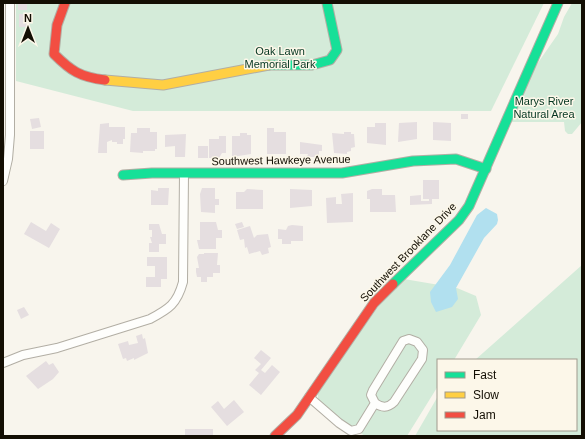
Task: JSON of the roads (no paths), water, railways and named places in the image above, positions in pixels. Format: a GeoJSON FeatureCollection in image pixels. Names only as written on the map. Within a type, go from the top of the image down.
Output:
{"type":"FeatureCollection","features":[{"type":"Feature","properties":{"kind":"street"},"geometry":{"type":"LineString","coordinates":[[3,181],[9,148],[10,3]]}},
{"type":"Feature","properties":{"kind":"street"},"geometry":{"type":"LineString","coordinates":[[65,3],[57,25],[54,54],[70,70],[88,78],[163,85],[265,66],[312,65],[330,60],[337,50],[327,3]]}},
{"type":"Feature","properties":{"kind":"street","name":"Southwest Brooklane Drive"},"geometry":{"type":"LineString","coordinates":[[275,436],[297,415],[374,303],[459,220],[475,196],[558,3]]}},
{"type":"Feature","properties":{"kind":"street"},"geometry":{"type":"LineString","coordinates":[[3,50],[9,40]]}},
{"type":"Feature","properties":{"kind":"street","name":"Southwest Hawkeye Avenue"},"geometry":{"type":"LineString","coordinates":[[123,174],[342,173],[413,161],[456,159],[486,169]]}},
{"type":"Feature","properties":{"kind":"street"},"geometry":{"type":"LineString","coordinates":[[3,363],[23,355],[57,348],[150,319],[164,312],[174,303],[179,296],[183,282],[184,173]]}},
{"type":"Feature","properties":{"kind":"street"},"geometry":{"type":"LineString","coordinates":[[408,339],[417,342],[423,350],[422,359],[394,402],[390,406],[384,407],[375,403],[372,395],[373,390],[403,341],[408,339]]}},
{"type":"Feature","properties":{"kind":"street"},"geometry":{"type":"LineString","coordinates":[[308,397],[351,431],[359,429],[362,426],[375,403]]}},
{"type":"Feature","properties":{"kind":"water"},"geometry":{"type":"Polygon","coordinates":[[[486,208],[497,214],[497,224],[484,238],[456,288],[458,299],[452,307],[436,312],[431,302],[430,292],[450,265],[477,215],[486,208]]]}},
{"type":"Feature","properties":{"kind":"park label","name":"Oak Lawn Memorial Park"},"geometry":{"type":"Point","coordinates":[280,57]}},
{"type":"Feature","properties":{"kind":"park label","name":"Marys River Natural Area"},"geometry":{"type":"Point","coordinates":[544,107]}}]}
